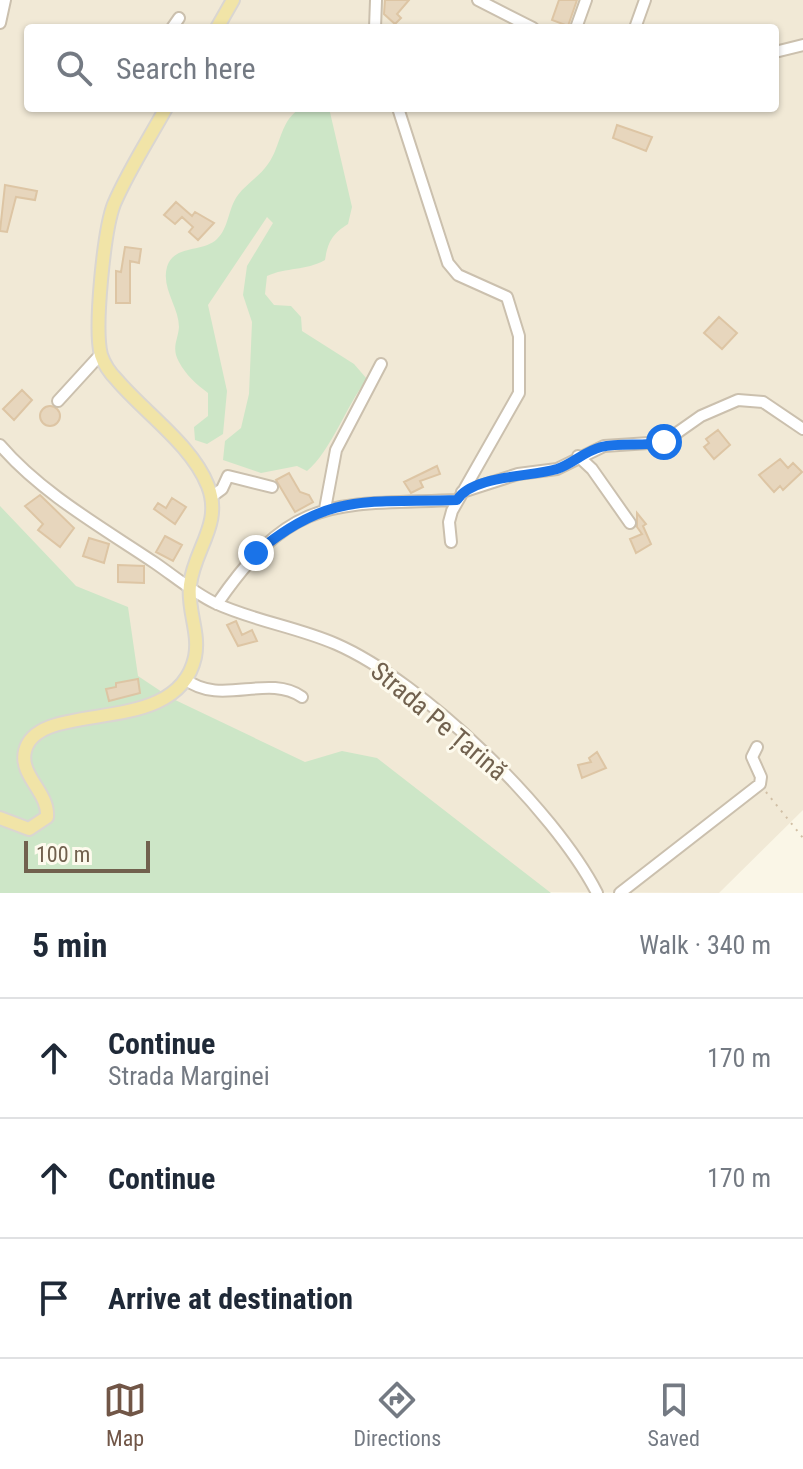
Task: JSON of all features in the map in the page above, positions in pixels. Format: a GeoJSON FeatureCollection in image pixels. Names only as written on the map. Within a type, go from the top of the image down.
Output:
{"type":"FeatureCollection","features":[{"type":"Feature","properties":{"kind":"main road"},"geometry":{"type":"LineString","coordinates":[[219,24],[233,0]]}},
{"type":"Feature","properties":{"kind":"main road"},"geometry":{"type":"LineString","coordinates":[[0,818],[29,829],[47,817],[46,802],[25,764],[26,746],[41,732],[59,725],[146,707],[168,695],[185,679],[196,648],[189,586],[210,531],[211,497],[196,466],[117,381],[101,354],[99,330],[108,222],[120,192],[164,112]]}},
{"type":"Feature","properties":{"kind":"street"},"geometry":{"type":"LineString","coordinates":[[0,23],[5,0]]}},
{"type":"Feature","properties":{"kind":"street"},"geometry":{"type":"LineString","coordinates":[[375,24],[376,0]]}},
{"type":"Feature","properties":{"kind":"street"},"geometry":{"type":"LineString","coordinates":[[478,0],[525,24]]}},
{"type":"Feature","properties":{"kind":"street"},"geometry":{"type":"LineString","coordinates":[[577,24],[586,0]]}},
{"type":"Feature","properties":{"kind":"street"},"geometry":{"type":"LineString","coordinates":[[636,24],[645,0]]}},
{"type":"Feature","properties":{"kind":"street"},"geometry":{"type":"LineString","coordinates":[[779,51],[803,45]]}},
{"type":"Feature","properties":{"kind":"street"},"geometry":{"type":"LineString","coordinates":[[399,112],[420,184],[451,270],[507,297],[519,336],[519,393],[459,496],[449,522],[451,542]]}},
{"type":"Feature","properties":{"kind":"street"},"geometry":{"type":"LineString","coordinates":[[58,401],[101,354]]}},
{"type":"Feature","properties":{"kind":"street"},"geometry":{"type":"LineString","coordinates":[[325,509],[336,450],[381,364]]}},
{"type":"Feature","properties":{"kind":"street"},"geometry":{"type":"LineString","coordinates":[[217,604],[256,553],[289,526],[325,509],[459,496],[518,474],[557,469],[578,456],[604,446],[664,442],[701,416],[746,398],[776,408],[803,429]]}},
{"type":"Feature","properties":{"kind":"street","name":"Strada Pe Țarină"},"geometry":{"type":"LineString","coordinates":[[0,445],[6,460],[217,604],[336,644],[394,677],[522,792],[582,866],[597,893]]}},
{"type":"Feature","properties":{"kind":"street"},"geometry":{"type":"LineString","coordinates":[[578,456],[592,469],[630,523]]}},
{"type":"Feature","properties":{"kind":"street"},"geometry":{"type":"LineString","coordinates":[[211,497],[222,489],[228,476],[272,487]]}},
{"type":"Feature","properties":{"kind":"street"},"geometry":{"type":"LineString","coordinates":[[185,679],[204,691],[284,688],[302,697]]}},
{"type":"Feature","properties":{"kind":"street"},"geometry":{"type":"LineString","coordinates":[[620,893],[760,784],[761,777],[752,757],[757,747]]}},
{"type":"Feature","properties":{"kind":"path"},"geometry":{"type":"LineString","coordinates":[[760,784],[803,838]]}},
{"type":"Feature","properties":{"kind":"shaded area"},"geometry":{"type":"Polygon","coordinates":[[[0,0],[803,0],[803,810],[719,893],[0,890],[0,0]]]}},
{"type":"Feature","properties":{"kind":"green space"},"geometry":{"type":"Polygon","coordinates":[[[330,112],[352,207],[348,224],[332,239],[325,260],[267,276],[265,294],[274,305],[291,306],[301,317],[302,331],[354,364],[367,379],[324,452],[307,471],[297,466],[261,473],[223,460],[225,441],[241,428],[249,394],[252,322],[243,295],[247,266],[273,223],[267,217],[208,305],[227,391],[223,434],[207,444],[195,440],[194,427],[208,416],[208,393],[188,375],[177,357],[175,348],[179,327],[166,275],[167,267],[176,255],[211,243],[221,234],[238,195],[268,164],[285,126],[295,113],[330,112]]]}},
{"type":"Feature","properties":{"kind":"green space"},"geometry":{"type":"Polygon","coordinates":[[[0,506],[76,586],[128,607],[138,676],[171,698],[305,762],[342,751],[377,758],[551,893],[0,893],[0,506]]]}},
{"type":"Feature","properties":{"kind":"building"},"geometry":{"type":"Polygon","coordinates":[[[385,0],[409,0],[397,14],[401,18],[395,24],[384,14],[385,0]]]}},
{"type":"Feature","properties":{"kind":"building"},"geometry":{"type":"Polygon","coordinates":[[[559,0],[577,0],[569,24],[552,20],[559,0]]]}},
{"type":"Feature","properties":{"kind":"building"},"geometry":{"type":"Polygon","coordinates":[[[617,125],[652,137],[646,151],[613,138],[617,125]]]}},
{"type":"Feature","properties":{"kind":"building"},"geometry":{"type":"Polygon","coordinates":[[[5,185],[37,191],[35,200],[16,197],[7,232],[0,231],[5,185]]]}},
{"type":"Feature","properties":{"kind":"building"},"geometry":{"type":"Polygon","coordinates":[[[176,202],[192,216],[195,212],[214,223],[198,240],[189,232],[193,227],[182,217],[175,224],[164,215],[176,202]]]}},
{"type":"Feature","properties":{"kind":"building"},"geometry":{"type":"Polygon","coordinates":[[[125,247],[141,249],[139,263],[130,261],[130,303],[116,303],[116,271],[121,272],[125,247]]]}},
{"type":"Feature","properties":{"kind":"building"},"geometry":{"type":"Polygon","coordinates":[[[719,317],[737,333],[722,349],[704,333],[719,317]]]}},
{"type":"Feature","properties":{"kind":"building"},"geometry":{"type":"Polygon","coordinates":[[[22,390],[32,400],[14,420],[3,409],[22,390]]]}},
{"type":"Feature","properties":{"kind":"building"},"geometry":{"type":"Polygon","coordinates":[[[50,406],[57,409],[60,416],[57,423],[50,426],[43,423],[40,416],[43,409],[50,406]]]}},
{"type":"Feature","properties":{"kind":"building"},"geometry":{"type":"Polygon","coordinates":[[[718,430],[730,445],[714,459],[704,447],[709,443],[706,439],[718,430]]]}},
{"type":"Feature","properties":{"kind":"building"},"geometry":{"type":"Polygon","coordinates":[[[780,459],[788,468],[793,463],[802,472],[783,490],[780,486],[774,492],[759,475],[780,459]]]}},
{"type":"Feature","properties":{"kind":"building"},"geometry":{"type":"Polygon","coordinates":[[[437,466],[440,474],[420,481],[423,487],[411,493],[404,482],[437,466]]]}},
{"type":"Feature","properties":{"kind":"building"},"geometry":{"type":"Polygon","coordinates":[[[289,473],[300,492],[309,495],[313,502],[295,512],[276,480],[289,473]]]}},
{"type":"Feature","properties":{"kind":"building"},"geometry":{"type":"Polygon","coordinates":[[[40,495],[74,528],[60,547],[38,530],[43,524],[25,506],[40,495]]]}},
{"type":"Feature","properties":{"kind":"building"},"geometry":{"type":"Polygon","coordinates":[[[172,498],[186,507],[175,524],[154,509],[158,503],[166,508],[172,498]]]}},
{"type":"Feature","properties":{"kind":"building"},"geometry":{"type":"Polygon","coordinates":[[[637,513],[646,524],[643,526],[651,544],[636,553],[630,539],[642,534],[637,527],[637,513]]]}},
{"type":"Feature","properties":{"kind":"building"},"geometry":{"type":"Polygon","coordinates":[[[165,536],[182,545],[173,561],[156,552],[165,536]]]}},
{"type":"Feature","properties":{"kind":"building"},"geometry":{"type":"Polygon","coordinates":[[[89,538],[109,544],[104,563],[83,556],[89,538]]]}},
{"type":"Feature","properties":{"kind":"building"},"geometry":{"type":"Polygon","coordinates":[[[118,565],[144,566],[144,583],[118,582],[118,565]]]}},
{"type":"Feature","properties":{"kind":"building"},"geometry":{"type":"Polygon","coordinates":[[[236,621],[242,635],[252,630],[257,641],[238,646],[227,625],[236,621]]]}},
{"type":"Feature","properties":{"kind":"building"},"geometry":{"type":"Polygon","coordinates":[[[138,679],[140,693],[109,701],[106,689],[116,687],[116,683],[138,679]]]}},
{"type":"Feature","properties":{"kind":"building"},"geometry":{"type":"Polygon","coordinates":[[[597,752],[606,768],[582,778],[578,765],[591,762],[589,758],[597,752]]]}},
{"type":"Feature","properties":{"kind":"route"},"geometry":{"type":"LineString","coordinates":[[256,553],[289,526],[318,511],[373,502],[457,500],[462,492],[518,474],[557,469],[604,446],[664,442]]}}]}
